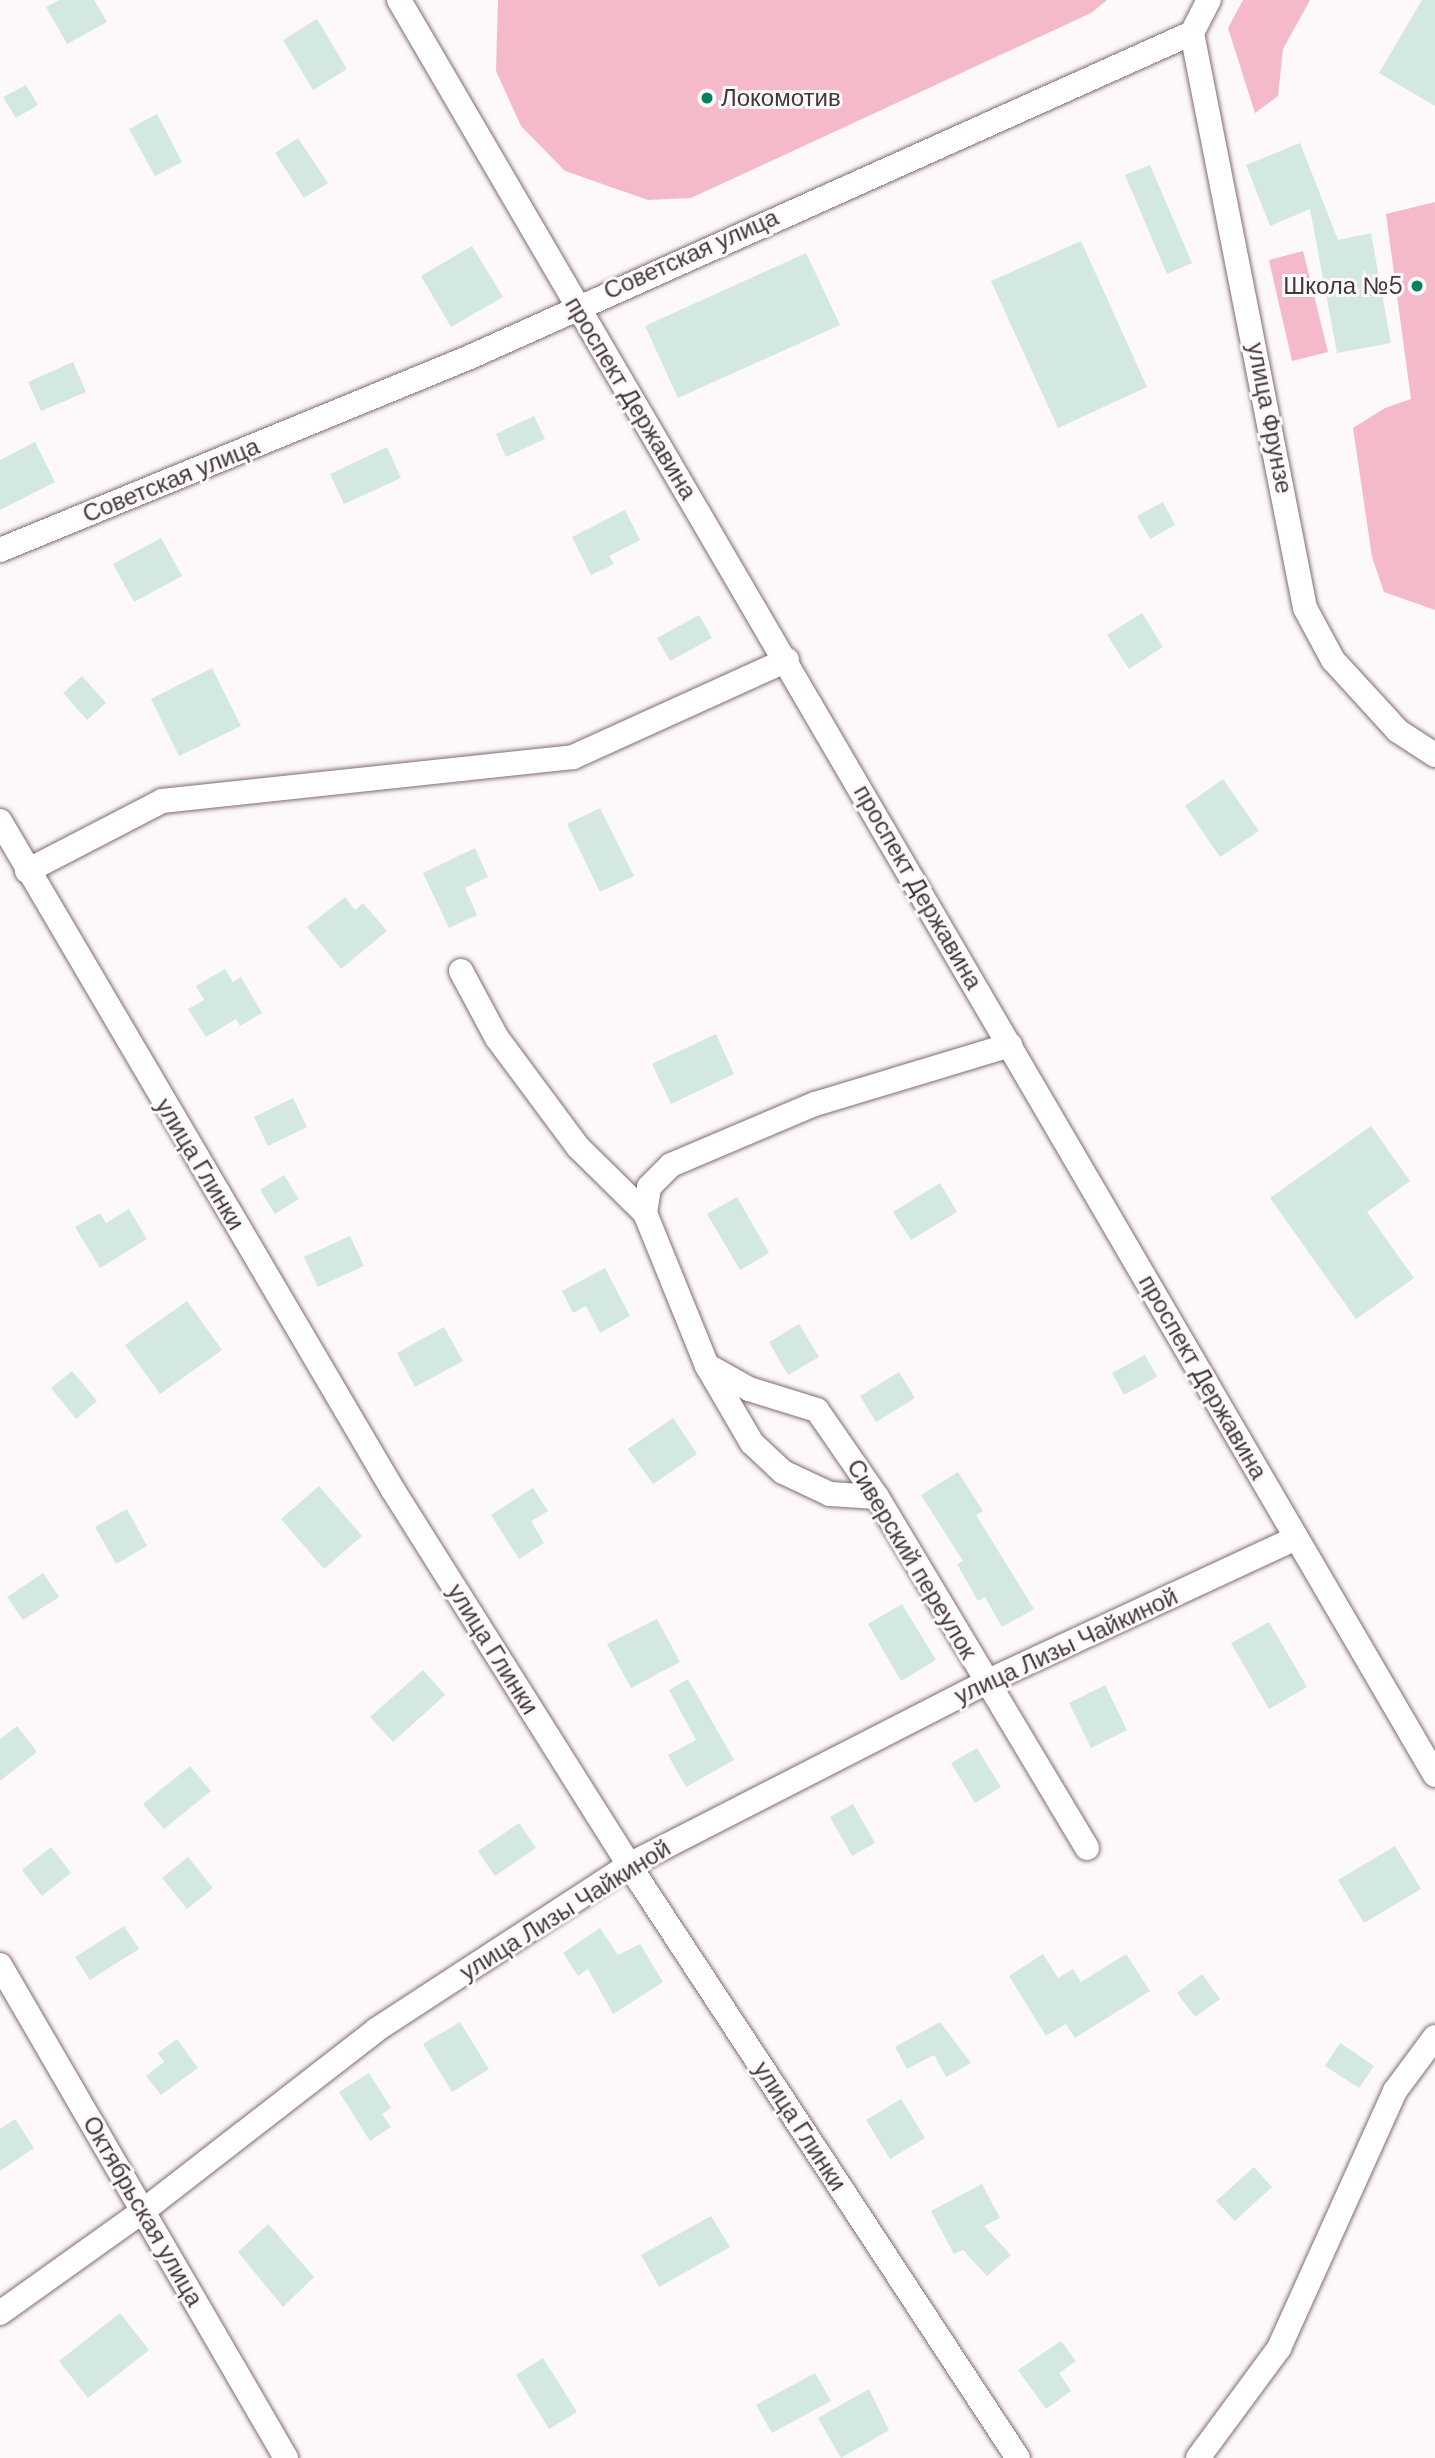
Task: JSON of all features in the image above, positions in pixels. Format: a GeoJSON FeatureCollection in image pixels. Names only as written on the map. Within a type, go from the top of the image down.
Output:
{"type":"FeatureCollection","features":[{"type":"Feature","properties":{"kind":"street","name":"проспект Державина"},"geometry":{"type":"LineString","coordinates":[[399,0],[575,305],[787,660],[1435,1775]]}},
{"type":"Feature","properties":{"kind":"street"},"geometry":{"type":"LineString","coordinates":[[1192,33],[1209,0]]}},
{"type":"Feature","properties":{"kind":"street","name":"Советская улица"},"geometry":{"type":"LineString","coordinates":[[0,550],[470,357],[575,305],[1192,33]]}},
{"type":"Feature","properties":{"kind":"street","name":"улица Фрунзе"},"geometry":{"type":"LineString","coordinates":[[1192,33],[1305,608],[1333,660],[1398,731],[1435,755]]}},
{"type":"Feature","properties":{"kind":"street"},"geometry":{"type":"LineString","coordinates":[[27,871],[162,801],[573,757],[787,660]]}},
{"type":"Feature","properties":{"kind":"street","name":"улица Глинки"},"geometry":{"type":"LineString","coordinates":[[0,821],[393,1490],[629,1865],[1018,2458]]}},
{"type":"Feature","properties":{"kind":"street"},"geometry":{"type":"LineString","coordinates":[[461,971],[497,1038],[578,1147],[645,1213],[707,1366],[752,1443],[783,1472],[830,1494],[877,1497]]}},
{"type":"Feature","properties":{"kind":"street"},"geometry":{"type":"LineString","coordinates":[[645,1213],[649,1187],[671,1165],[815,1104],[1010,1045]]}},
{"type":"Feature","properties":{"kind":"street","name":"Сиверский переулок"},"geometry":{"type":"LineString","coordinates":[[707,1366],[749,1389],[817,1410],[877,1497],[1087,1848]]}},
{"type":"Feature","properties":{"kind":"street","name":"улица Лизы Чайкиной"},"geometry":{"type":"LineString","coordinates":[[0,2313],[144,2211],[376,2030],[629,1865],[986,1682],[1296,1538]]}},
{"type":"Feature","properties":{"kind":"street","name":"Октябрьская улица"},"geometry":{"type":"LineString","coordinates":[[0,1965],[286,2458]]}},
{"type":"Feature","properties":{"kind":"street"},"geometry":{"type":"LineString","coordinates":[[1198,2458],[1279,2348],[1395,2091],[1435,2037]]}},
{"type":"Feature","properties":{"kind":"shaded area","name":"Локомотив"},"geometry":{"type":"Polygon","coordinates":[[[498,0],[1107,0],[1091,13],[691,198],[648,200],[565,171],[521,126],[496,71],[498,0]]]}},
{"type":"Feature","properties":{"kind":"shaded area"},"geometry":{"type":"Polygon","coordinates":[[[1243,0],[1310,0],[1283,49],[1278,96],[1255,113],[1228,28],[1243,0]]]}},
{"type":"Feature","properties":{"kind":"shaded area"},"geometry":{"type":"Polygon","coordinates":[[[1435,202],[1435,610],[1384,592],[1372,557],[1353,428],[1385,408],[1411,399],[1386,214],[1435,202]]]}},
{"type":"Feature","properties":{"kind":"shaded area"},"geometry":{"type":"Polygon","coordinates":[[[1303,251],[1328,352],[1292,361],[1269,260],[1303,251]]]}},
{"type":"Feature","properties":{"kind":"building"},"geometry":{"type":"Polygon","coordinates":[[[59,0],[94,0],[107,22],[67,44],[46,7],[59,0]]]}},
{"type":"Feature","properties":{"kind":"building"},"geometry":{"type":"Polygon","coordinates":[[[1422,0],[1435,0],[1435,106],[1379,73],[1422,0]]]}},
{"type":"Feature","properties":{"kind":"building"},"geometry":{"type":"Polygon","coordinates":[[[317,19],[347,69],[313,90],[283,40],[317,19]]]}},
{"type":"Feature","properties":{"kind":"building"},"geometry":{"type":"Polygon","coordinates":[[[26,85],[38,105],[16,118],[3,97],[26,85]]]}},
{"type":"Feature","properties":{"kind":"building"},"geometry":{"type":"Polygon","coordinates":[[[157,114],[182,162],[155,176],[129,129],[157,114]]]}},
{"type":"Feature","properties":{"kind":"building"},"geometry":{"type":"Polygon","coordinates":[[[298,138],[328,183],[304,198],[275,153],[298,138]]]}},
{"type":"Feature","properties":{"kind":"building"},"geometry":{"type":"Polygon","coordinates":[[[1300,143],[1338,240],[1371,233],[1391,343],[1337,353],[1310,209],[1270,226],[1246,165],[1300,143]]]}},
{"type":"Feature","properties":{"kind":"building"},"geometry":{"type":"Polygon","coordinates":[[[1150,165],[1192,263],[1167,274],[1125,175],[1150,165]]]}},
{"type":"Feature","properties":{"kind":"building"},"geometry":{"type":"Polygon","coordinates":[[[1081,241],[1147,387],[1058,428],[991,281],[1081,241]]]}},
{"type":"Feature","properties":{"kind":"building"},"geometry":{"type":"Polygon","coordinates":[[[472,246],[503,297],[451,327],[421,276],[472,246]]]}},
{"type":"Feature","properties":{"kind":"building"},"geometry":{"type":"Polygon","coordinates":[[[806,253],[840,325],[678,398],[645,326],[806,253]]]}},
{"type":"Feature","properties":{"kind":"building"},"geometry":{"type":"Polygon","coordinates":[[[73,362],[86,392],[41,411],[28,382],[73,362]]]}},
{"type":"Feature","properties":{"kind":"building"},"geometry":{"type":"Polygon","coordinates":[[[534,416],[545,439],[506,457],[496,434],[534,416]]]}},
{"type":"Feature","properties":{"kind":"building"},"geometry":{"type":"Polygon","coordinates":[[[35,442],[55,482],[0,510],[0,460],[35,442]]]}},
{"type":"Feature","properties":{"kind":"building"},"geometry":{"type":"Polygon","coordinates":[[[387,447],[401,478],[344,504],[330,474],[387,447]]]}},
{"type":"Feature","properties":{"kind":"building"},"geometry":{"type":"Polygon","coordinates":[[[1163,502],[1175,525],[1150,539],[1137,516],[1163,502]]]}},
{"type":"Feature","properties":{"kind":"building"},"geometry":{"type":"Polygon","coordinates":[[[625,510],[640,540],[609,556],[614,564],[591,575],[572,537],[625,510]]]}},
{"type":"Feature","properties":{"kind":"building"},"geometry":{"type":"Polygon","coordinates":[[[161,538],[182,576],[134,602],[113,564],[161,538]]]}},
{"type":"Feature","properties":{"kind":"building"},"geometry":{"type":"Polygon","coordinates":[[[1142,613],[1163,647],[1129,669],[1107,635],[1142,613]]]}},
{"type":"Feature","properties":{"kind":"building"},"geometry":{"type":"Polygon","coordinates":[[[699,615],[712,638],[670,661],[657,638],[699,615]]]}},
{"type":"Feature","properties":{"kind":"building"},"geometry":{"type":"Polygon","coordinates":[[[212,668],[241,726],[179,756],[151,699],[212,668]]]}},
{"type":"Feature","properties":{"kind":"building"},"geometry":{"type":"Polygon","coordinates":[[[82,676],[106,703],[87,720],[63,693],[82,676]]]}},
{"type":"Feature","properties":{"kind":"building"},"geometry":{"type":"Polygon","coordinates":[[[1223,779],[1259,831],[1220,857],[1185,806],[1223,779]]]}},
{"type":"Feature","properties":{"kind":"building"},"geometry":{"type":"Polygon","coordinates":[[[600,808],[634,876],[600,892],[567,824],[600,808]]]}},
{"type":"Feature","properties":{"kind":"building"},"geometry":{"type":"Polygon","coordinates":[[[475,848],[488,877],[465,888],[477,915],[449,928],[423,873],[475,848]]]}},
{"type":"Feature","properties":{"kind":"building"},"geometry":{"type":"Polygon","coordinates":[[[345,897],[355,910],[363,903],[387,931],[341,969],[307,927],[345,897]]]}},
{"type":"Feature","properties":{"kind":"building"},"geometry":{"type":"Polygon","coordinates":[[[225,969],[233,982],[241,977],[262,1013],[240,1026],[236,1019],[206,1037],[188,1009],[204,1000],[196,986],[225,969]]]}},
{"type":"Feature","properties":{"kind":"building"},"geometry":{"type":"Polygon","coordinates":[[[716,1034],[734,1074],[671,1104],[652,1064],[716,1034]]]}},
{"type":"Feature","properties":{"kind":"building"},"geometry":{"type":"Polygon","coordinates":[[[293,1098],[307,1127],[268,1146],[254,1117],[293,1098]]]}},
{"type":"Feature","properties":{"kind":"building"},"geometry":{"type":"Polygon","coordinates":[[[1371,1126],[1410,1181],[1367,1212],[1414,1278],[1356,1319],[1270,1198],[1371,1126]]]}},
{"type":"Feature","properties":{"kind":"building"},"geometry":{"type":"Polygon","coordinates":[[[284,1175],[299,1199],[275,1214],[260,1190],[284,1175]]]}},
{"type":"Feature","properties":{"kind":"building"},"geometry":{"type":"Polygon","coordinates":[[[940,1183],[957,1212],[911,1240],[893,1212],[940,1183]]]}},
{"type":"Feature","properties":{"kind":"building"},"geometry":{"type":"Polygon","coordinates":[[[737,1197],[769,1253],[740,1270],[707,1214],[737,1197]]]}},
{"type":"Feature","properties":{"kind":"building"},"geometry":{"type":"Polygon","coordinates":[[[129,1209],[147,1239],[100,1268],[75,1227],[100,1213],[106,1223],[129,1209]]]}},
{"type":"Feature","properties":{"kind":"building"},"geometry":{"type":"Polygon","coordinates":[[[350,1236],[364,1266],[318,1287],[304,1257],[350,1236]]]}},
{"type":"Feature","properties":{"kind":"building"},"geometry":{"type":"Polygon","coordinates":[[[605,1268],[630,1316],[600,1333],[586,1306],[573,1313],[562,1291],[605,1268]]]}},
{"type":"Feature","properties":{"kind":"building"},"geometry":{"type":"Polygon","coordinates":[[[187,1301],[222,1350],[160,1394],[125,1345],[187,1301]]]}},
{"type":"Feature","properties":{"kind":"building"},"geometry":{"type":"Polygon","coordinates":[[[799,1324],[819,1357],[788,1375],[769,1342],[799,1324]]]}},
{"type":"Feature","properties":{"kind":"building"},"geometry":{"type":"Polygon","coordinates":[[[444,1327],[463,1361],[415,1387],[397,1353],[444,1327]]]}},
{"type":"Feature","properties":{"kind":"building"},"geometry":{"type":"Polygon","coordinates":[[[1145,1355],[1157,1377],[1124,1395],[1112,1373],[1145,1355]]]}},
{"type":"Feature","properties":{"kind":"building"},"geometry":{"type":"Polygon","coordinates":[[[72,1371],[97,1401],[76,1419],[51,1388],[72,1371]]]}},
{"type":"Feature","properties":{"kind":"building"},"geometry":{"type":"Polygon","coordinates":[[[899,1372],[915,1398],[876,1422],[860,1396],[899,1372]]]}},
{"type":"Feature","properties":{"kind":"building"},"geometry":{"type":"Polygon","coordinates":[[[673,1418],[697,1454],[653,1484],[628,1449],[673,1418]]]}},
{"type":"Feature","properties":{"kind":"building"},"geometry":{"type":"Polygon","coordinates":[[[958,1472],[983,1511],[976,1515],[1034,1609],[1002,1627],[985,1597],[978,1601],[957,1564],[963,1561],[921,1495],[958,1472]]]}},
{"type":"Feature","properties":{"kind":"building"},"geometry":{"type":"Polygon","coordinates":[[[319,1486],[362,1536],[324,1569],[281,1519],[319,1486]]]}},
{"type":"Feature","properties":{"kind":"building"},"geometry":{"type":"Polygon","coordinates":[[[533,1488],[548,1511],[531,1521],[544,1543],[519,1559],[491,1515],[533,1488]]]}},
{"type":"Feature","properties":{"kind":"building"},"geometry":{"type":"Polygon","coordinates":[[[127,1509],[147,1546],[116,1564],[95,1527],[127,1509]]]}},
{"type":"Feature","properties":{"kind":"building"},"geometry":{"type":"Polygon","coordinates":[[[43,1573],[59,1597],[23,1620],[7,1597],[43,1573]]]}},
{"type":"Feature","properties":{"kind":"building"},"geometry":{"type":"Polygon","coordinates":[[[902,1604],[936,1660],[901,1681],[868,1624],[902,1604]]]}},
{"type":"Feature","properties":{"kind":"building"},"geometry":{"type":"Polygon","coordinates":[[[657,1619],[680,1662],[631,1688],[607,1644],[657,1619]]]}},
{"type":"Feature","properties":{"kind":"building"},"geometry":{"type":"Polygon","coordinates":[[[1269,1622],[1307,1687],[1269,1709],[1231,1643],[1269,1622]]]}},
{"type":"Feature","properties":{"kind":"building"},"geometry":{"type":"Polygon","coordinates":[[[423,1670],[445,1695],[393,1742],[370,1717],[423,1670]]]}},
{"type":"Feature","properties":{"kind":"building"},"geometry":{"type":"Polygon","coordinates":[[[688,1679],[734,1760],[686,1787],[668,1755],[696,1740],[669,1690],[688,1679]]]}},
{"type":"Feature","properties":{"kind":"building"},"geometry":{"type":"Polygon","coordinates":[[[1105,1685],[1127,1730],[1091,1748],[1069,1703],[1105,1685]]]}},
{"type":"Feature","properties":{"kind":"building"},"geometry":{"type":"Polygon","coordinates":[[[17,1726],[37,1752],[0,1781],[0,1739],[17,1726]]]}},
{"type":"Feature","properties":{"kind":"building"},"geometry":{"type":"Polygon","coordinates":[[[977,1748],[1001,1787],[975,1803],[951,1763],[977,1748]]]}},
{"type":"Feature","properties":{"kind":"building"},"geometry":{"type":"Polygon","coordinates":[[[190,1766],[211,1791],[164,1829],[143,1804],[190,1766]]]}},
{"type":"Feature","properties":{"kind":"building"},"geometry":{"type":"Polygon","coordinates":[[[853,1804],[875,1843],[852,1856],[830,1817],[853,1804]]]}},
{"type":"Feature","properties":{"kind":"building"},"geometry":{"type":"Polygon","coordinates":[[[519,1823],[536,1848],[495,1876],[478,1851],[519,1823]]]}},
{"type":"Feature","properties":{"kind":"building"},"geometry":{"type":"Polygon","coordinates":[[[1395,1846],[1421,1889],[1364,1923],[1338,1880],[1395,1846]]]}},
{"type":"Feature","properties":{"kind":"building"},"geometry":{"type":"Polygon","coordinates":[[[51,1847],[71,1873],[42,1896],[22,1870],[51,1847]]]}},
{"type":"Feature","properties":{"kind":"building"},"geometry":{"type":"Polygon","coordinates":[[[188,1857],[213,1888],[187,1909],[162,1878],[188,1857]]]}},
{"type":"Feature","properties":{"kind":"building"},"geometry":{"type":"Polygon","coordinates":[[[124,1926],[139,1949],[90,1980],[75,1957],[124,1926]]]}},
{"type":"Feature","properties":{"kind":"building"},"geometry":{"type":"Polygon","coordinates":[[[600,1928],[618,1955],[640,1944],[663,1982],[613,2014],[588,1969],[578,1976],[563,1953],[600,1928]]]}},
{"type":"Feature","properties":{"kind":"building"},"geometry":{"type":"Polygon","coordinates":[[[1043,1954],[1058,1978],[1073,1969],[1081,1982],[1126,1954],[1150,1991],[1075,2038],[1066,2024],[1046,2036],[1009,1976],[1043,1954]]]}},
{"type":"Feature","properties":{"kind":"building"},"geometry":{"type":"Polygon","coordinates":[[[1202,1974],[1220,1999],[1195,2017],[1177,1993],[1202,1974]]]}},
{"type":"Feature","properties":{"kind":"building"},"geometry":{"type":"Polygon","coordinates":[[[460,2022],[489,2069],[452,2092],[423,2044],[460,2022]]]}},
{"type":"Feature","properties":{"kind":"building"},"geometry":{"type":"Polygon","coordinates":[[[940,2022],[971,2063],[946,2077],[934,2055],[907,2069],[895,2047],[940,2022]]]}},
{"type":"Feature","properties":{"kind":"building"},"geometry":{"type":"Polygon","coordinates":[[[177,2039],[198,2068],[161,2095],[146,2076],[164,2062],[158,2053],[177,2039]]]}},
{"type":"Feature","properties":{"kind":"building"},"geometry":{"type":"Polygon","coordinates":[[[1340,2043],[1374,2066],[1359,2088],[1325,2066],[1340,2043]]]}},
{"type":"Feature","properties":{"kind":"building"},"geometry":{"type":"Polygon","coordinates":[[[369,2073],[391,2108],[382,2114],[391,2127],[370,2141],[339,2092],[369,2073]]]}},
{"type":"Feature","properties":{"kind":"building"},"geometry":{"type":"Polygon","coordinates":[[[901,2099],[925,2138],[890,2159],[866,2120],[901,2099]]]}},
{"type":"Feature","properties":{"kind":"building"},"geometry":{"type":"Polygon","coordinates":[[[15,2119],[34,2148],[0,2171],[0,2129],[15,2119]]]}},
{"type":"Feature","properties":{"kind":"building"},"geometry":{"type":"Polygon","coordinates":[[[1254,2167],[1272,2187],[1235,2221],[1216,2201],[1254,2167]]]}},
{"type":"Feature","properties":{"kind":"building"},"geometry":{"type":"Polygon","coordinates":[[[982,2184],[1000,2218],[984,2226],[1011,2255],[987,2276],[963,2250],[954,2254],[931,2211],[982,2184]]]}},
{"type":"Feature","properties":{"kind":"building"},"geometry":{"type":"Polygon","coordinates":[[[711,2216],[730,2247],[659,2287],[641,2255],[711,2216]]]}},
{"type":"Feature","properties":{"kind":"building"},"geometry":{"type":"Polygon","coordinates":[[[268,2224],[314,2277],[283,2307],[238,2252],[268,2224]]]}},
{"type":"Feature","properties":{"kind":"building"},"geometry":{"type":"Polygon","coordinates":[[[120,2313],[149,2350],[88,2398],[59,2361],[120,2313]]]}},
{"type":"Feature","properties":{"kind":"building"},"geometry":{"type":"Polygon","coordinates":[[[1061,2341],[1076,2361],[1059,2373],[1071,2391],[1046,2409],[1018,2370],[1061,2341]]]}},
{"type":"Feature","properties":{"kind":"building"},"geometry":{"type":"Polygon","coordinates":[[[543,2358],[577,2412],[549,2429],[516,2375],[543,2358]]]}},
{"type":"Feature","properties":{"kind":"building"},"geometry":{"type":"Polygon","coordinates":[[[815,2373],[831,2401],[772,2433],[756,2405],[815,2373]]]}},
{"type":"Feature","properties":{"kind":"building"},"geometry":{"type":"Polygon","coordinates":[[[869,2389],[889,2430],[841,2458],[818,2418],[869,2389]]]}},
{"type":"Feature","properties":{"kind":"place","name":"Локомотив"},"geometry":{"type":"Point","coordinates":[707,98]}},
{"type":"Feature","properties":{"kind":"place","name":"Школа №5"},"geometry":{"type":"Point","coordinates":[1417,286]}}]}
